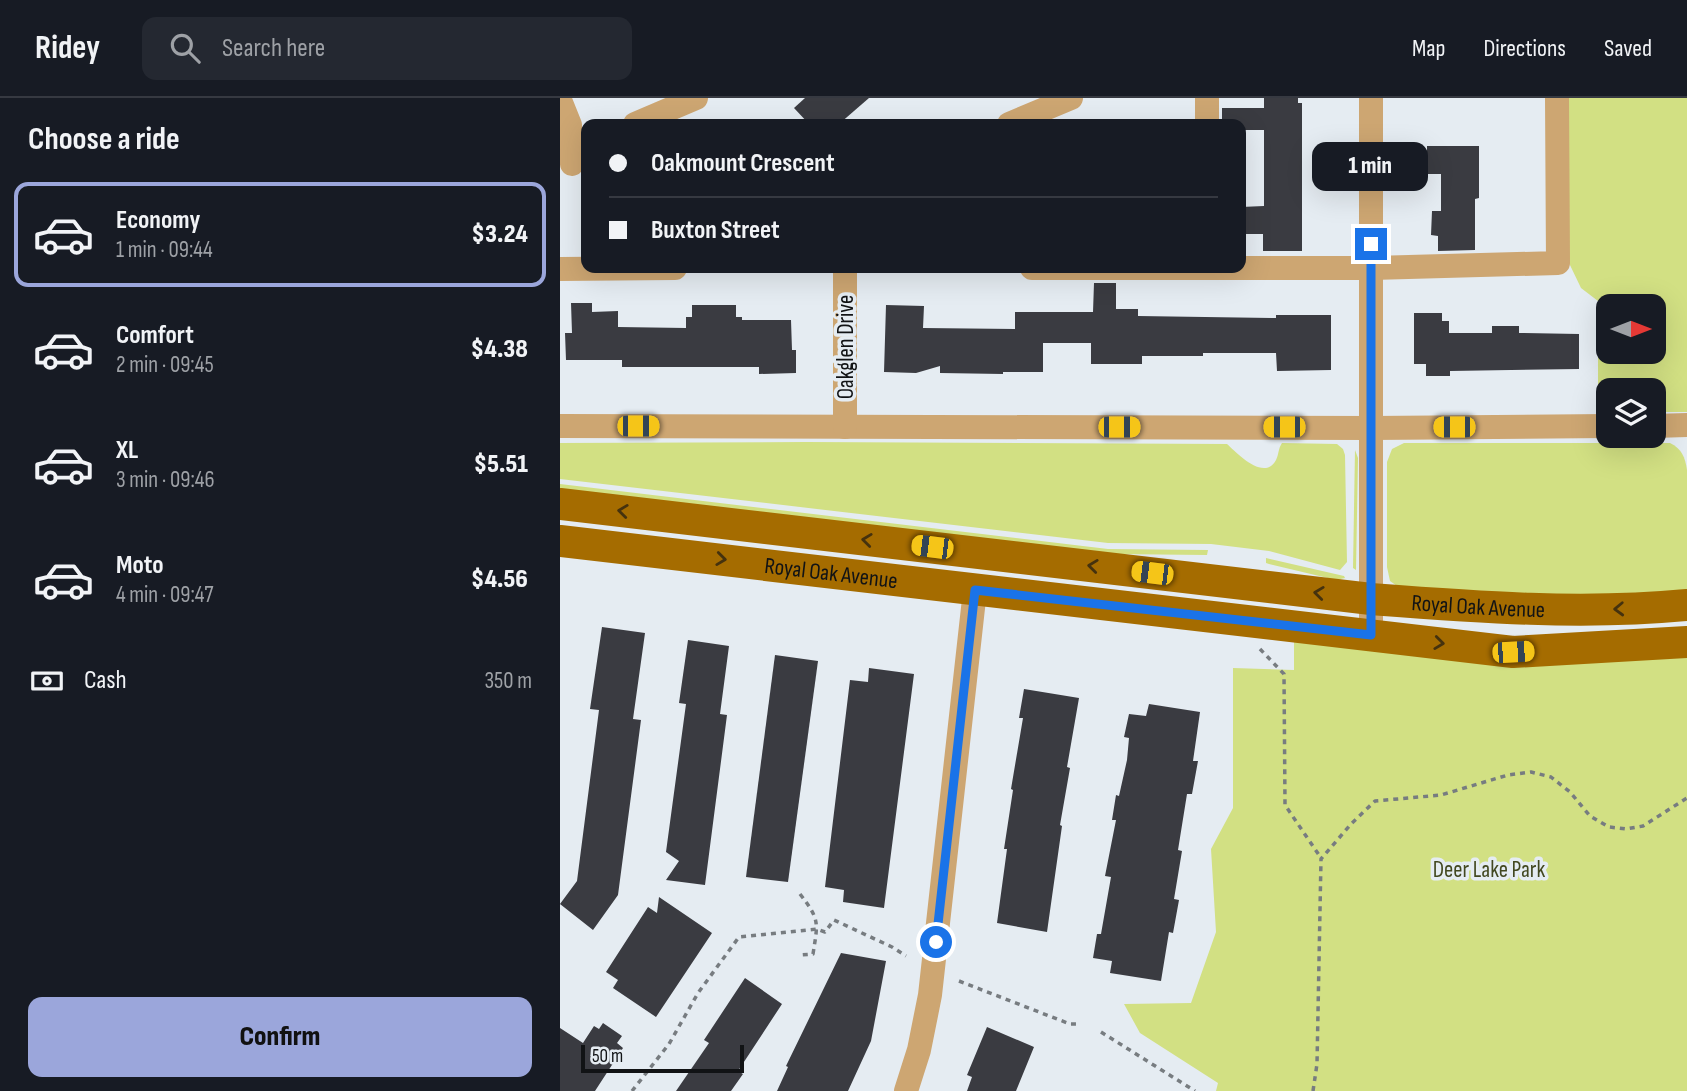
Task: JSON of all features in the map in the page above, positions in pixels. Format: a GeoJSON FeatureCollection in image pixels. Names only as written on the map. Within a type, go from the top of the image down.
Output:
{"type":"FeatureCollection","features":[{"type":"Feature","properties":{"kind":"main road","name":"Royal Oak Avenue"},"geometry":{"type":"LineString","coordinates":[[560,504],[1371,599],[1493,609],[1560,611],[1648,609],[1687,605]]}},
{"type":"Feature","properties":{"kind":"main road","name":"Royal Oak Avenue"},"geometry":{"type":"LineString","coordinates":[[560,541],[1513,652],[1687,642]]}},
{"type":"Feature","properties":{"kind":"street"},"geometry":{"type":"LineString","coordinates":[[647,119],[696,98]]}},
{"type":"Feature","properties":{"kind":"street"},"geometry":{"type":"LineString","coordinates":[[1021,119],[1071,98]]}},
{"type":"Feature","properties":{"kind":"street"},"geometry":{"type":"LineString","coordinates":[[1207,98],[1207,119]]}},
{"type":"Feature","properties":{"kind":"street"},"geometry":{"type":"LineString","coordinates":[[1371,98],[1371,635]]}},
{"type":"Feature","properties":{"kind":"street"},"geometry":{"type":"LineString","coordinates":[[1246,269],[1558,263],[1557,98]]}},
{"type":"Feature","properties":{"kind":"street"},"geometry":{"type":"LineString","coordinates":[[560,100],[570,125],[573,160]]}},
{"type":"Feature","properties":{"kind":"street"},"geometry":{"type":"LineString","coordinates":[[560,270],[581,270]]}},
{"type":"Feature","properties":{"kind":"street","name":"Oakglen Drive"},"geometry":{"type":"LineString","coordinates":[[845,273],[845,427]]}},
{"type":"Feature","properties":{"kind":"street"},"geometry":{"type":"LineString","coordinates":[[1666,426],[1687,425]]}},
{"type":"Feature","properties":{"kind":"street"},"geometry":{"type":"LineString","coordinates":[[560,426],[1596,426]]}},
{"type":"Feature","properties":{"kind":"street"},"geometry":{"type":"LineString","coordinates":[[906,1091],[919,1050],[930,995],[975,590]]}},
{"type":"Feature","properties":{"kind":"path"},"geometry":{"type":"LineString","coordinates":[[1258,647],[1284,674],[1284,806],[1321,859],[1317,1064],[1313,1091]]}},
{"type":"Feature","properties":{"kind":"path"},"geometry":{"type":"LineString","coordinates":[[1321,859],[1374,801],[1440,796],[1508,775],[1531,772],[1551,777],[1570,792],[1590,816],[1609,827],[1626,829],[1643,826],[1687,798]]}},
{"type":"Feature","properties":{"kind":"path"},"geometry":{"type":"LineString","coordinates":[[800,894],[816,915],[817,929],[813,954],[800,955]]}},
{"type":"Feature","properties":{"kind":"path"},"geometry":{"type":"LineString","coordinates":[[632,1091],[669,1044],[698,993],[739,937],[817,929],[825,932],[834,920],[892,947],[906,957]]}},
{"type":"Feature","properties":{"kind":"path"},"geometry":{"type":"LineString","coordinates":[[959,981],[1070,1024],[1078,1024]]}},
{"type":"Feature","properties":{"kind":"path"},"geometry":{"type":"LineString","coordinates":[[1101,1032],[1195,1091]]}},
{"type":"Feature","properties":{"kind":"green space"},"geometry":{"type":"Polygon","coordinates":[[[1557,98],[1687,98],[1687,412],[1666,412],[1666,378],[1598,378],[1598,364],[1666,364],[1666,294],[1596,294],[1596,299],[1581,288],[1569,263],[1557,98]]]}},
{"type":"Feature","properties":{"kind":"green space"},"geometry":{"type":"Polygon","coordinates":[[[560,443],[1227,444],[1251,464],[1265,468],[1276,460],[1282,443],[1337,444],[1345,455],[1347,562],[1340,570],[1269,551],[1211,544],[1108,543],[560,479],[560,443]]]}},
{"type":"Feature","properties":{"kind":"green space"},"geometry":{"type":"Polygon","coordinates":[[[1404,443],[1596,443],[1596,448],[1666,448],[1666,443],[1670,443],[1682,454],[1687,470],[1687,591],[1566,597],[1397,586],[1390,581],[1387,567],[1387,462],[1392,449],[1404,443]]]}},
{"type":"Feature","properties":{"kind":"green space"},"geometry":{"type":"Polygon","coordinates":[[[1355,450],[1358,458],[1356,570],[1353,568],[1355,450]]]}},
{"type":"Feature","properties":{"kind":"green space"},"geometry":{"type":"Polygon","coordinates":[[[560,484],[1108,549],[1208,550],[1207,555],[1108,554],[560,489],[560,484]]]}},
{"type":"Feature","properties":{"kind":"green space"},"geometry":{"type":"Polygon","coordinates":[[[1266,558],[1345,578],[1336,580],[1269,564],[1266,563],[1266,558]]]}},
{"type":"Feature","properties":{"kind":"green space","name":"Deer Lake Park"},"geometry":{"type":"Polygon","coordinates":[[[1294,642],[1687,655],[1687,1091],[1216,1091],[1218,1083],[1140,1033],[1124,1004],[1191,1003],[1216,932],[1211,849],[1233,808],[1233,668],[1294,670],[1294,642]]]}},
{"type":"Feature","properties":{"kind":"building"},"geometry":{"type":"Polygon","coordinates":[[[805,98],[869,98],[845,119],[804,119],[794,108],[805,98]]]}},
{"type":"Feature","properties":{"kind":"building"},"geometry":{"type":"Polygon","coordinates":[[[1264,98],[1298,98],[1298,103],[1302,103],[1302,251],[1263,251],[1263,234],[1246,234],[1246,207],[1264,206],[1264,130],[1246,130],[1246,119],[1222,119],[1222,108],[1264,108],[1264,98]]]}},
{"type":"Feature","properties":{"kind":"building"},"geometry":{"type":"Polygon","coordinates":[[[1427,146],[1479,146],[1475,250],[1438,251],[1438,236],[1431,235],[1432,211],[1441,211],[1441,174],[1427,174],[1427,146]]]}},
{"type":"Feature","properties":{"kind":"building"},"geometry":{"type":"Polygon","coordinates":[[[1094,283],[1116,283],[1116,309],[1138,309],[1138,316],[1276,318],[1276,315],[1331,315],[1331,370],[1277,371],[1276,353],[1142,356],[1142,364],[1091,364],[1091,343],[1043,343],[1043,372],[940,373],[940,366],[916,373],[884,372],[886,305],[924,306],[923,328],[1015,329],[1015,312],[1093,312],[1094,283]]]}},
{"type":"Feature","properties":{"kind":"building"},"geometry":{"type":"Polygon","coordinates":[[[571,303],[592,303],[592,312],[618,311],[618,327],[686,328],[686,317],[692,317],[692,305],[736,305],[736,317],[742,317],[742,320],[791,320],[792,350],[796,350],[796,373],[759,374],[759,367],[622,367],[622,360],[566,360],[565,333],[572,333],[571,303]]]}},
{"type":"Feature","properties":{"kind":"building"},"geometry":{"type":"Polygon","coordinates":[[[1414,313],[1442,313],[1442,321],[1449,321],[1449,333],[1492,333],[1492,326],[1519,326],[1519,333],[1579,334],[1579,369],[1450,371],[1450,376],[1426,376],[1426,364],[1414,364],[1414,313]]]}},
{"type":"Feature","properties":{"kind":"building"},"geometry":{"type":"Polygon","coordinates":[[[602,627],[645,633],[633,719],[641,720],[618,895],[593,930],[560,904],[577,881],[599,710],[590,709],[602,627]]]}},
{"type":"Feature","properties":{"kind":"building"},"geometry":{"type":"Polygon","coordinates":[[[688,640],[729,646],[720,714],[727,715],[705,885],[666,880],[679,861],[666,852],[686,704],[679,703],[688,640]]]}},
{"type":"Feature","properties":{"kind":"building"},"geometry":{"type":"Polygon","coordinates":[[[775,655],[818,661],[788,882],[746,877],[775,655]]]}},
{"type":"Feature","properties":{"kind":"building"},"geometry":{"type":"Polygon","coordinates":[[[869,668],[914,674],[884,908],[843,902],[844,890],[825,887],[850,680],[868,682],[869,668]]]}},
{"type":"Feature","properties":{"kind":"building"},"geometry":{"type":"Polygon","coordinates":[[[1024,689],[1079,698],[1067,767],[1070,768],[1047,932],[997,923],[1007,849],[1004,849],[1013,790],[1011,789],[1023,718],[1019,718],[1024,689]]]}},
{"type":"Feature","properties":{"kind":"building"},"geometry":{"type":"Polygon","coordinates":[[[1149,704],[1200,712],[1193,761],[1198,761],[1192,794],[1187,794],[1178,850],[1182,851],[1174,899],[1179,900],[1173,933],[1169,932],[1161,981],[1110,973],[1112,961],[1093,958],[1097,934],[1101,934],[1111,877],[1105,876],[1116,820],[1112,820],[1116,795],[1119,796],[1127,760],[1129,738],[1124,737],[1129,714],[1146,716],[1149,704]]]}},
{"type":"Feature","properties":{"kind":"building"},"geometry":{"type":"Polygon","coordinates":[[[659,897],[712,933],[656,1017],[613,988],[618,980],[606,972],[648,907],[657,913],[659,897]]]}},
{"type":"Feature","properties":{"kind":"building"},"geometry":{"type":"Polygon","coordinates":[[[841,953],[886,961],[871,1041],[848,1091],[777,1091],[788,1067],[786,1066],[841,953]]]}},
{"type":"Feature","properties":{"kind":"building"},"geometry":{"type":"Polygon","coordinates":[[[745,978],[782,1004],[738,1071],[743,1074],[731,1091],[676,1091],[709,1043],[704,1040],[745,978]]]}},
{"type":"Feature","properties":{"kind":"building"},"geometry":{"type":"Polygon","coordinates":[[[603,1023],[622,1036],[617,1043],[623,1048],[595,1091],[560,1091],[560,1028],[583,1043],[594,1026],[599,1029],[603,1023]]]}},
{"type":"Feature","properties":{"kind":"building"},"geometry":{"type":"Polygon","coordinates":[[[987,1027],[1034,1047],[1016,1091],[967,1091],[972,1077],[967,1075],[987,1027]]]}},
{"type":"Feature","properties":{"kind":"route"},"geometry":{"type":"LineString","coordinates":[[936,942],[975,590],[1371,635],[1371,244]]}}]}
